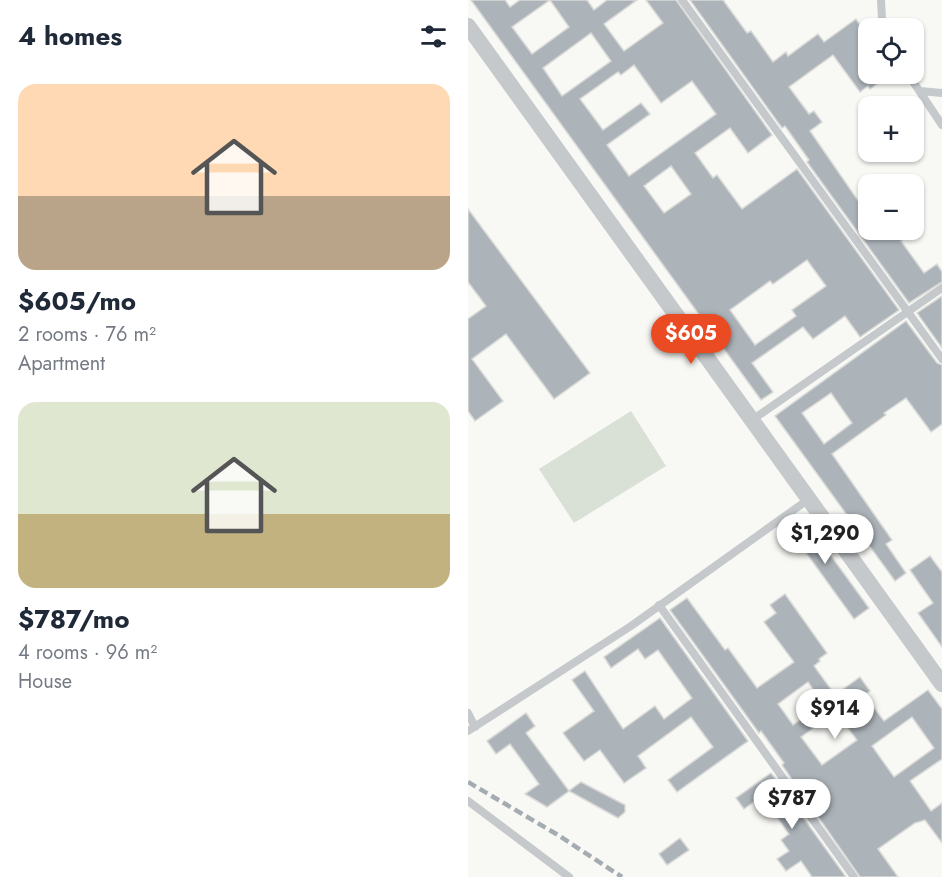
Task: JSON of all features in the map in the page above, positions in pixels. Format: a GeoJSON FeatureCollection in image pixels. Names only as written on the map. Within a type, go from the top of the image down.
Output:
{"type":"FeatureCollection","features":[{"type":"Feature","properties":{"kind":"street"},"geometry":{"type":"LineString","coordinates":[[468,26],[942,684]]}},
{"type":"Feature","properties":{"kind":"lane"},"geometry":{"type":"LineString","coordinates":[[682,0],[942,358]]}},
{"type":"Feature","properties":{"kind":"lane"},"geometry":{"type":"LineString","coordinates":[[881,0],[882,18]]}},
{"type":"Feature","properties":{"kind":"lane"},"geometry":{"type":"LineString","coordinates":[[915,84],[942,126]]}},
{"type":"Feature","properties":{"kind":"lane"},"geometry":{"type":"LineString","coordinates":[[920,91],[942,93]]}},
{"type":"Feature","properties":{"kind":"lane"},"geometry":{"type":"LineString","coordinates":[[752,420],[942,288]]}},
{"type":"Feature","properties":{"kind":"lane"},"geometry":{"type":"LineString","coordinates":[[468,713],[471,729],[659,605],[809,499]]}},
{"type":"Feature","properties":{"kind":"lane"},"geometry":{"type":"LineString","coordinates":[[659,605],[854,877]]}},
{"type":"Feature","properties":{"kind":"lane"},"geometry":{"type":"LineString","coordinates":[[468,801],[569,877]]}},
{"type":"Feature","properties":{"kind":"shaded area"},"geometry":{"type":"Polygon","coordinates":[[[631,411],[666,466],[574,523],[539,469],[631,411]]]}},
{"type":"Feature","properties":{"kind":"building"},"geometry":{"type":"Polygon","coordinates":[[[471,0],[505,0],[510,7],[520,0],[550,0],[587,0],[594,10],[607,0],[637,0],[604,24],[624,51],[663,23],[646,0],[676,0],[772,135],[748,153],[730,128],[695,153],[713,178],[717,175],[742,209],[797,169],[899,310],[860,337],[845,316],[813,339],[803,327],[752,363],[773,392],[761,400],[471,0]],[[550,0],[512,27],[532,54],[569,27],[550,0]],[[591,33],[543,68],[562,96],[611,61],[591,33]],[[634,65],[621,75],[618,72],[580,99],[603,130],[641,103],[650,114],[607,145],[629,176],[716,114],[692,81],[661,103],[634,65]],[[671,166],[644,186],[664,213],[691,194],[671,166]],[[807,260],[773,284],[770,281],[730,310],[755,345],[796,316],[792,310],[826,286],[807,260]]]}},
{"type":"Feature","properties":{"kind":"building"},"geometry":{"type":"Polygon","coordinates":[[[690,0],[723,0],[747,33],[751,31],[773,62],[786,52],[788,56],[818,34],[824,42],[856,19],[858,22],[858,84],[877,84],[870,89],[868,86],[860,92],[833,55],[789,87],[809,114],[814,111],[822,122],[810,131],[858,201],[858,232],[807,162],[809,160],[785,126],[782,128],[690,0]]]}},
{"type":"Feature","properties":{"kind":"building"},"geometry":{"type":"Polygon","coordinates":[[[468,209],[590,373],[554,399],[506,334],[472,359],[503,401],[475,421],[468,411],[468,319],[486,306],[468,282],[468,209]]]}},
{"type":"Feature","properties":{"kind":"building"},"geometry":{"type":"Polygon","coordinates":[[[863,240],[902,240],[924,273],[937,264],[942,272],[942,282],[909,303],[863,240]]]}},
{"type":"Feature","properties":{"kind":"building"},"geometry":{"type":"Polygon","coordinates":[[[942,296],[942,348],[917,313],[942,296]]]}},
{"type":"Feature","properties":{"kind":"building"},"geometry":{"type":"Polygon","coordinates":[[[906,321],[937,363],[942,365],[942,424],[931,432],[906,398],[832,454],[892,540],[886,544],[906,573],[895,581],[775,416],[906,321]],[[831,393],[802,413],[824,444],[852,423],[831,393]]]}},
{"type":"Feature","properties":{"kind":"building"},"geometry":{"type":"Polygon","coordinates":[[[802,516],[869,608],[854,619],[797,540],[789,546],[779,532],[802,516]]]}},
{"type":"Feature","properties":{"kind":"building"},"geometry":{"type":"Polygon","coordinates":[[[930,556],[942,572],[942,647],[918,613],[933,603],[910,570],[930,556]]]}},
{"type":"Feature","properties":{"kind":"building"},"geometry":{"type":"Polygon","coordinates":[[[785,594],[827,653],[814,666],[835,695],[860,677],[870,691],[864,695],[884,721],[928,690],[942,709],[942,759],[910,781],[931,811],[942,803],[942,843],[925,820],[915,823],[878,849],[898,877],[860,877],[782,765],[784,763],[761,731],[759,733],[670,610],[687,598],[725,650],[728,648],[757,688],[794,662],[764,622],[776,613],[770,605],[785,594]],[[808,682],[778,704],[793,725],[823,704],[808,682]],[[836,712],[801,737],[822,765],[857,740],[836,712]],[[912,717],[872,746],[894,777],[934,748],[912,717]]]}},
{"type":"Feature","properties":{"kind":"building"},"geometry":{"type":"Polygon","coordinates":[[[660,618],[748,741],[677,792],[668,780],[713,747],[691,717],[638,756],[646,768],[624,783],[600,750],[584,761],[563,733],[594,711],[572,680],[585,671],[623,729],[655,706],[664,719],[692,698],[658,650],[645,659],[638,649],[611,668],[604,657],[660,618]]]}},
{"type":"Feature","properties":{"kind":"building"},"geometry":{"type":"Polygon","coordinates":[[[526,713],[535,726],[526,733],[569,791],[547,807],[525,794],[539,784],[510,744],[496,754],[487,741],[526,713]]]}},
{"type":"Feature","properties":{"kind":"building"},"geometry":{"type":"Polygon","coordinates":[[[771,773],[846,877],[812,877],[801,861],[786,871],[777,859],[789,851],[781,840],[789,834],[772,810],[765,815],[755,801],[744,809],[736,798],[771,773]]]}},
{"type":"Feature","properties":{"kind":"building"},"geometry":{"type":"Polygon","coordinates":[[[581,782],[625,805],[625,812],[618,818],[569,791],[581,782]]]}},
{"type":"Feature","properties":{"kind":"building"},"geometry":{"type":"Polygon","coordinates":[[[680,838],[689,850],[667,865],[659,854],[680,838]]]}},
{"type":"Feature","properties":{"kind":"railway"},"geometry":{"type":"LineString","coordinates":[[468,782],[558,835],[622,877]]}}]}
